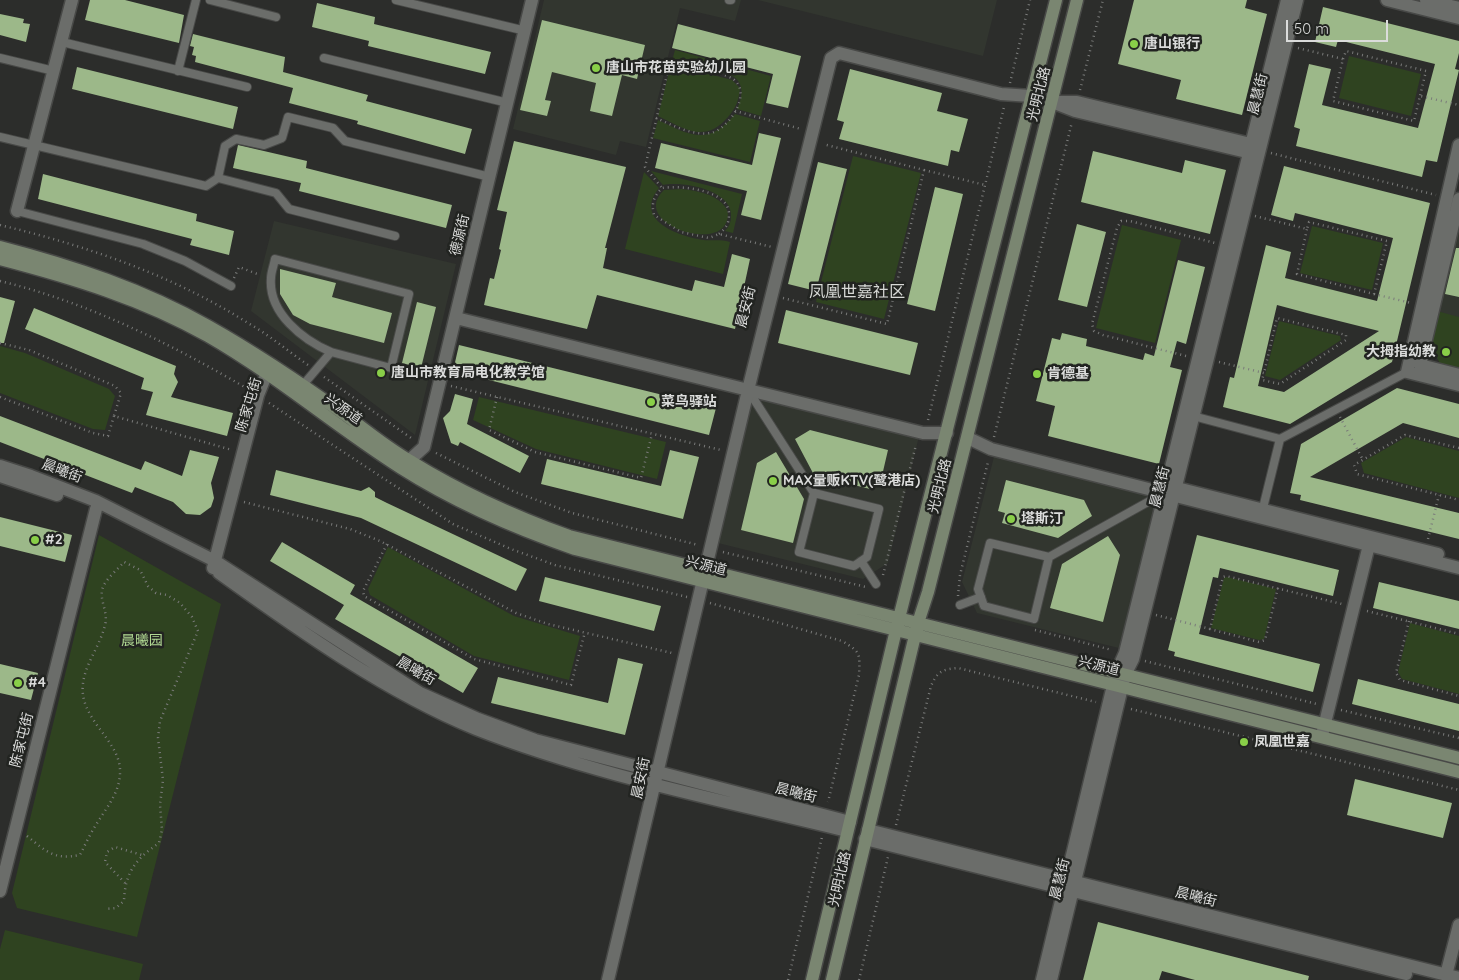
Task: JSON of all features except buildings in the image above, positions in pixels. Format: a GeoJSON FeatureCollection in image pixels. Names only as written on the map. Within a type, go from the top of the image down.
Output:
{"type":"FeatureCollection","features":[{"type":"Feature","properties":{"kind":"main road","name":"光明北路"},"geometry":{"type":"LineString","coordinates":[[812,980],[897,624],[1056,0]]}},
{"type":"Feature","properties":{"kind":"main road","name":"光明北路"},"geometry":{"type":"LineString","coordinates":[[832,980],[917,629],[968,438],[1078,0]]}},
{"type":"Feature","properties":{"kind":"main road"},"geometry":{"type":"LineString","coordinates":[[1031,96],[1052,102]]}},
{"type":"Feature","properties":{"kind":"main road","name":"兴源道"},"geometry":{"type":"LineString","coordinates":[[0,247],[100,275],[137,289],[208,326],[466,506],[519,529],[575,549],[703,573],[897,624],[1323,731],[1459,772]]}},
{"type":"Feature","properties":{"kind":"main road","name":"兴源道"},"geometry":{"type":"LineString","coordinates":[[0,259],[62,275],[129,298],[209,337],[273,373],[303,385],[406,465]]}},
{"type":"Feature","properties":{"kind":"main road","name":"兴源道"},"geometry":{"type":"LineString","coordinates":[[1323,731],[1459,758]]}},
{"type":"Feature","properties":{"kind":"street"},"geometry":{"type":"LineString","coordinates":[[18,211],[72,0]]}},
{"type":"Feature","properties":{"kind":"street","name":"德源街"},"geometry":{"type":"LineString","coordinates":[[406,465],[424,447],[532,0]]}},
{"type":"Feature","properties":{"kind":"street","name":"晨慧街"},"geometry":{"type":"LineString","coordinates":[[1042,980],[1069,885],[1119,680],[1145,612],[1170,490],[1193,416],[1202,359],[1244,213],[1287,0]]}},
{"type":"Feature","properties":{"kind":"street","name":"晨慧街"},"geometry":{"type":"LineString","coordinates":[[1129,656],[1202,359],[1226,246],[1256,150],[1297,0]]}},
{"type":"Feature","properties":{"kind":"street"},"geometry":{"type":"LineString","coordinates":[[1387,0],[1459,18]]}},
{"type":"Feature","properties":{"kind":"street"},"geometry":{"type":"LineString","coordinates":[[1426,0],[1459,8]]}},
{"type":"Feature","properties":{"kind":"street","name":"晨安街"},"geometry":{"type":"LineString","coordinates":[[703,573],[776,248],[807,135],[831,58],[837,50],[1001,94],[1031,96]]}},
{"type":"Feature","properties":{"kind":"street"},"geometry":{"type":"LineString","coordinates":[[1052,102],[1076,106],[1256,150]]}},
{"type":"Feature","properties":{"kind":"street","name":"晨安街"},"geometry":{"type":"LineString","coordinates":[[608,980],[698,600],[727,452],[772,295],[807,135]]}},
{"type":"Feature","properties":{"kind":"street"},"geometry":{"type":"LineString","coordinates":[[1459,145],[1453,199],[1420,365],[1459,374]]}},
{"type":"Feature","properties":{"kind":"street"},"geometry":{"type":"LineString","coordinates":[[1453,199],[1422,306],[1407,372],[1459,385]]}},
{"type":"Feature","properties":{"kind":"street"},"geometry":{"type":"LineString","coordinates":[[457,315],[746,385],[922,433],[947,433]]}},
{"type":"Feature","properties":{"kind":"street","name":"陈家屯街"},"geometry":{"type":"LineString","coordinates":[[217,567],[243,454],[261,397],[273,373]]}},
{"type":"Feature","properties":{"kind":"street","name":"陈家屯街"},"geometry":{"type":"LineString","coordinates":[[217,567],[238,501],[261,397]]}},
{"type":"Feature","properties":{"kind":"street"},"geometry":{"type":"LineString","coordinates":[[968,438],[1262,513],[1459,559]]}},
{"type":"Feature","properties":{"kind":"street","name":"晨曦街"},"geometry":{"type":"LineString","coordinates":[[0,466],[96,501],[217,567],[332,650],[417,701],[475,728],[533,749],[848,827]]}},
{"type":"Feature","properties":{"kind":"street","name":"晨曦街"},"geometry":{"type":"LineString","coordinates":[[0,476],[96,509],[217,567]]}},
{"type":"Feature","properties":{"kind":"street","name":"陈家屯街"},"geometry":{"type":"LineString","coordinates":[[0,891],[96,509]]}},
{"type":"Feature","properties":{"kind":"street"},"geometry":{"type":"LineString","coordinates":[[1262,513],[1370,545],[1459,568]]}},
{"type":"Feature","properties":{"kind":"street"},"geometry":{"type":"LineString","coordinates":[[1323,731],[1370,545]]}},
{"type":"Feature","properties":{"kind":"street","name":"晨曦街"},"geometry":{"type":"LineString","coordinates":[[867,834],[1431,977],[1453,977]]}},
{"type":"Feature","properties":{"kind":"street","name":"晨慧街"},"geometry":{"type":"LineString","coordinates":[[1051,980],[1069,885]]}},
{"type":"Feature","properties":{"kind":"street"},"geometry":{"type":"LineString","coordinates":[[1453,977],[1459,925]]}},
{"type":"Feature","properties":{"kind":"lane"},"geometry":{"type":"LineString","coordinates":[[178,71],[196,0]]}},
{"type":"Feature","properties":{"kind":"lane"},"geometry":{"type":"LineString","coordinates":[[210,0],[276,17]]}},
{"type":"Feature","properties":{"kind":"lane"},"geometry":{"type":"LineString","coordinates":[[396,0],[526,31]]}},
{"type":"Feature","properties":{"kind":"lane"},"geometry":{"type":"LineString","coordinates":[[62,42],[247,87]]}},
{"type":"Feature","properties":{"kind":"lane"},"geometry":{"type":"LineString","coordinates":[[0,58],[54,71]]}},
{"type":"Feature","properties":{"kind":"lane"},"geometry":{"type":"LineString","coordinates":[[324,58],[508,103]]}},
{"type":"Feature","properties":{"kind":"lane"},"geometry":{"type":"LineString","coordinates":[[0,137],[206,186],[218,178],[225,146],[236,139],[264,145],[282,138],[288,116],[333,128],[345,141],[490,177]]}},
{"type":"Feature","properties":{"kind":"lane"},"geometry":{"type":"LineString","coordinates":[[218,178],[276,194],[289,209],[395,236]]}},
{"type":"Feature","properties":{"kind":"lane"},"geometry":{"type":"LineString","coordinates":[[18,211],[143,244],[185,262],[231,286]]}},
{"type":"Feature","properties":{"kind":"lane"},"geometry":{"type":"LineString","coordinates":[[275,259],[409,294],[391,368],[331,352],[303,334],[282,315],[274,299],[270,279],[275,259]]}},
{"type":"Feature","properties":{"kind":"lane"},"geometry":{"type":"LineString","coordinates":[[303,385],[331,352]]}},
{"type":"Feature","properties":{"kind":"lane"},"geometry":{"type":"LineString","coordinates":[[1193,416],[1280,439],[1407,372]]}},
{"type":"Feature","properties":{"kind":"lane"},"geometry":{"type":"LineString","coordinates":[[746,385],[814,493],[879,509],[867,558],[854,566],[799,552],[814,493]]}},
{"type":"Feature","properties":{"kind":"lane"},"geometry":{"type":"LineString","coordinates":[[1262,513],[1280,439]]}},
{"type":"Feature","properties":{"kind":"lane"},"geometry":{"type":"LineString","coordinates":[[1049,557],[1034,619],[984,606],[978,589],[990,543],[1049,557],[1170,490]]}},
{"type":"Feature","properties":{"kind":"lane"},"geometry":{"type":"LineString","coordinates":[[861,561],[876,584]]}},
{"type":"Feature","properties":{"kind":"lane"},"geometry":{"type":"LineString","coordinates":[[960,605],[981,596]]}},
{"type":"Feature","properties":{"kind":"path"},"geometry":{"type":"LineString","coordinates":[[960,605],[957,599],[960,575],[1103,0]]}},
{"type":"Feature","properties":{"kind":"path"},"geometry":{"type":"LineString","coordinates":[[1286,45],[1343,59]]}},
{"type":"Feature","properties":{"kind":"path"},"geometry":{"type":"LineString","coordinates":[[1346,51],[1426,71],[1420,96],[1414,121],[1334,101],[1346,51]]}},
{"type":"Feature","properties":{"kind":"path"},"geometry":{"type":"LineString","coordinates":[[656,118],[700,134],[713,132],[735,111],[741,99],[740,87],[733,78],[670,62],[656,118],[644,167],[662,188]]}},
{"type":"Feature","properties":{"kind":"path"},"geometry":{"type":"LineString","coordinates":[[1420,96],[1459,106]]}},
{"type":"Feature","properties":{"kind":"path"},"geometry":{"type":"LineString","coordinates":[[735,111],[924,170],[986,185]]}},
{"type":"Feature","properties":{"kind":"path"},"geometry":{"type":"LineString","coordinates":[[1256,150],[1453,199]]}},
{"type":"Feature","properties":{"kind":"path"},"geometry":{"type":"LineString","coordinates":[[772,295],[887,324],[924,170]]}},
{"type":"Feature","properties":{"kind":"path"},"geometry":{"type":"LineString","coordinates":[[682,186],[696,189],[722,200],[729,209],[729,220],[726,228],[719,234],[709,238],[680,232],[654,215],[652,206],[656,194],[662,188],[682,186]]}},
{"type":"Feature","properties":{"kind":"path"},"geometry":{"type":"LineString","coordinates":[[1244,213],[1307,229]]}},
{"type":"Feature","properties":{"kind":"path"},"geometry":{"type":"LineString","coordinates":[[1226,246],[1130,221],[1121,221],[1116,228],[1092,324],[1094,331],[1103,335],[1264,373]]}},
{"type":"Feature","properties":{"kind":"path"},"geometry":{"type":"LineString","coordinates":[[1374,294],[1387,240],[1309,222],[1296,274],[1374,294],[1422,306]]}},
{"type":"Feature","properties":{"kind":"path"},"geometry":{"type":"LineString","coordinates":[[719,234],[776,248]]}},
{"type":"Feature","properties":{"kind":"path"},"geometry":{"type":"LineString","coordinates":[[231,286],[238,267],[270,279]]}},
{"type":"Feature","properties":{"kind":"path"},"geometry":{"type":"LineString","coordinates":[[0,281],[106,315],[189,354],[261,397],[452,524],[555,566],[698,600],[842,641],[856,649],[860,656],[859,675],[788,980]]}},
{"type":"Feature","properties":{"kind":"path"},"geometry":{"type":"LineString","coordinates":[[1277,318],[1346,335],[1346,340],[1280,384],[1262,380],[1264,373],[1277,318]]}},
{"type":"Feature","properties":{"kind":"path"},"geometry":{"type":"LineString","coordinates":[[0,343],[29,350],[115,386],[120,393],[108,436],[93,433],[0,397]]}},
{"type":"Feature","properties":{"kind":"path"},"geometry":{"type":"LineString","coordinates":[[440,383],[727,452]]}},
{"type":"Feature","properties":{"kind":"path"},"geometry":{"type":"LineString","coordinates":[[497,397],[489,430],[535,452],[641,478],[652,434]]}},
{"type":"Feature","properties":{"kind":"path"},"geometry":{"type":"LineString","coordinates":[[1336,409],[1363,460]]}},
{"type":"Feature","properties":{"kind":"path"},"geometry":{"type":"LineString","coordinates":[[114,416],[243,454]]}},
{"type":"Feature","properties":{"kind":"path"},"geometry":{"type":"LineString","coordinates":[[1459,448],[1405,435],[1354,465],[1357,474],[1459,500]]}},
{"type":"Feature","properties":{"kind":"path"},"geometry":{"type":"LineString","coordinates":[[1425,550],[1439,495]]}},
{"type":"Feature","properties":{"kind":"path"},"geometry":{"type":"LineString","coordinates":[[238,501],[350,529],[387,544],[516,612],[548,624],[674,654]]}},
{"type":"Feature","properties":{"kind":"path"},"geometry":{"type":"LineString","coordinates":[[387,544],[363,591],[364,596],[474,659],[571,685],[585,632]]}},
{"type":"Feature","properties":{"kind":"path"},"geometry":{"type":"LineString","coordinates":[[25,835],[49,854],[66,858],[80,855],[95,826],[116,795],[120,775],[119,759],[90,716],[84,699],[83,683],[88,664],[102,636],[106,623],[106,612],[101,598],[104,584],[124,562],[140,570],[148,586],[156,593],[167,595],[180,603],[192,616],[198,631],[160,721],[158,738],[163,780],[160,805],[162,830],[159,843],[142,855],[125,882],[124,901],[116,908],[105,909]]}},
{"type":"Feature","properties":{"kind":"path"},"geometry":{"type":"LineString","coordinates":[[1210,629],[1223,577],[1226,576],[1459,634]]}},
{"type":"Feature","properties":{"kind":"path"},"geometry":{"type":"LineString","coordinates":[[1145,612],[1260,642],[1264,640],[1278,588]]}},
{"type":"Feature","properties":{"kind":"path"},"geometry":{"type":"LineString","coordinates":[[1409,621],[1396,673],[1400,680],[1459,696]]}},
{"type":"Feature","properties":{"kind":"path"},"geometry":{"type":"LineString","coordinates":[[1030,629],[1329,707],[1459,738]]}},
{"type":"Feature","properties":{"kind":"path"},"geometry":{"type":"LineString","coordinates":[[125,882],[106,862],[107,852],[115,847],[142,855]]}},
{"type":"Feature","properties":{"kind":"shaded area","name":"唐山市花苗实验幼儿园"},"geometry":{"type":"Polygon","coordinates":[[[544,0],[741,0],[735,21],[680,8],[646,147],[620,141],[616,155],[513,129],[544,0]]]}},
{"type":"Feature","properties":{"kind":"shaded area"},"geometry":{"type":"Polygon","coordinates":[[[758,0],[997,0],[983,56],[758,0]]]}},
{"type":"Feature","properties":{"kind":"shaded area"},"geometry":{"type":"Polygon","coordinates":[[[1459,216],[1459,371],[1426,338],[1459,216]]]}},
{"type":"Feature","properties":{"kind":"shaded area","name":"唐山市教育局电化教学馆"},"geometry":{"type":"Polygon","coordinates":[[[274,221],[456,264],[415,435],[251,311],[274,221]]]}},
{"type":"Feature","properties":{"kind":"shaded area"},"geometry":{"type":"Polygon","coordinates":[[[746,385],[921,428],[888,563],[863,579],[710,541],[746,385]]]}},
{"type":"Feature","properties":{"kind":"shaded area"},"geometry":{"type":"Polygon","coordinates":[[[997,445],[1171,490],[1131,651],[977,613],[962,582],[997,445]]]}},
{"type":"Feature","properties":{"kind":"green space"},"geometry":{"type":"Polygon","coordinates":[[[675,50],[771,76],[761,116],[737,109],[741,88],[734,77],[714,70],[672,61],[675,50]]]}},
{"type":"Feature","properties":{"kind":"green space"},"geometry":{"type":"Polygon","coordinates":[[[1349,56],[1421,74],[1411,116],[1339,98],[1349,56]]]}},
{"type":"Feature","properties":{"kind":"green space"},"geometry":{"type":"Polygon","coordinates":[[[671,64],[732,80],[740,88],[738,100],[728,117],[711,130],[694,132],[658,116],[671,64]]]}},
{"type":"Feature","properties":{"kind":"green space"},"geometry":{"type":"Polygon","coordinates":[[[735,114],[760,121],[750,162],[653,138],[658,120],[690,134],[699,135],[717,131],[735,114]]]}},
{"type":"Feature","properties":{"kind":"green space"},"geometry":{"type":"Polygon","coordinates":[[[853,156],[921,173],[884,319],[816,302],[853,156]]]}},
{"type":"Feature","properties":{"kind":"green space"},"geometry":{"type":"Polygon","coordinates":[[[651,171],[742,194],[733,233],[725,231],[730,224],[731,217],[729,208],[724,200],[716,194],[694,186],[663,185],[651,171]]]}},
{"type":"Feature","properties":{"kind":"green space"},"geometry":{"type":"Polygon","coordinates":[[[644,172],[659,188],[652,199],[651,209],[662,225],[693,238],[730,242],[723,274],[625,249],[644,172]]]}},
{"type":"Feature","properties":{"kind":"green space"},"geometry":{"type":"Polygon","coordinates":[[[682,189],[700,192],[717,199],[727,210],[726,223],[718,231],[706,234],[678,229],[666,222],[658,213],[656,202],[664,190],[682,189]]]}},
{"type":"Feature","properties":{"kind":"green space"},"geometry":{"type":"Polygon","coordinates":[[[1122,225],[1181,240],[1155,343],[1096,328],[1122,225]]]}},
{"type":"Feature","properties":{"kind":"green space"},"geometry":{"type":"Polygon","coordinates":[[[1312,226],[1383,243],[1372,290],[1300,273],[1312,226]]]}},
{"type":"Feature","properties":{"kind":"green space","name":"大拇指幼教"},"geometry":{"type":"Polygon","coordinates":[[[1433,310],[1459,317],[1459,371],[1442,367],[1426,338],[1433,310]]]}},
{"type":"Feature","properties":{"kind":"green space"},"geometry":{"type":"Polygon","coordinates":[[[1279,321],[1340,336],[1341,340],[1280,380],[1265,376],[1279,321]]]}},
{"type":"Feature","properties":{"kind":"green space"},"geometry":{"type":"Polygon","coordinates":[[[0,346],[25,353],[109,389],[115,396],[105,430],[93,429],[0,393],[0,346]]]}},
{"type":"Feature","properties":{"kind":"green space"},"geometry":{"type":"Polygon","coordinates":[[[479,397],[666,442],[657,479],[536,449],[473,420],[479,397]]]}},
{"type":"Feature","properties":{"kind":"green space"},"geometry":{"type":"Polygon","coordinates":[[[1406,437],[1459,451],[1459,498],[1364,473],[1361,463],[1406,437]]]}},
{"type":"Feature","properties":{"kind":"green space","name":"晨曦园"},"geometry":{"type":"Polygon","coordinates":[[[99,535],[221,604],[137,937],[17,908],[12,893],[99,535]]]}},
{"type":"Feature","properties":{"kind":"green space"},"geometry":{"type":"Polygon","coordinates":[[[388,547],[514,616],[580,636],[569,680],[474,656],[370,595],[368,589],[388,547]]]}},
{"type":"Feature","properties":{"kind":"green space"},"geometry":{"type":"Polygon","coordinates":[[[1227,577],[1276,589],[1264,639],[1259,640],[1211,628],[1224,578],[1227,577]]]}},
{"type":"Feature","properties":{"kind":"green space"},"geometry":{"type":"Polygon","coordinates":[[[1410,623],[1459,636],[1459,694],[1402,679],[1398,672],[1410,623]]]}},
{"type":"Feature","properties":{"kind":"green space"},"geometry":{"type":"Polygon","coordinates":[[[5,930],[143,964],[139,980],[0,980],[0,949],[5,930]]]}},
{"type":"Feature","properties":{"kind":"place","name":"唐山银行"},"geometry":{"type":"Point","coordinates":[1134,44]}},
{"type":"Feature","properties":{"kind":"place","name":"唐山市花苗实验幼儿园"},"geometry":{"type":"Point","coordinates":[596,68]}},
{"type":"Feature","properties":{"kind":"place","name":"大拇指幼教"},"geometry":{"type":"Point","coordinates":[1446,352]}},
{"type":"Feature","properties":{"kind":"place","name":"唐山市教育局电化教学馆"},"geometry":{"type":"Point","coordinates":[381,373]}},
{"type":"Feature","properties":{"kind":"place","name":"肯德基"},"geometry":{"type":"Point","coordinates":[1037,374]}},
{"type":"Feature","properties":{"kind":"place","name":"菜鸟驿站"},"geometry":{"type":"Point","coordinates":[651,402]}},
{"type":"Feature","properties":{"kind":"place","name":"MAX量贩KTV(鹭港店)"},"geometry":{"type":"Point","coordinates":[773,481]}},
{"type":"Feature","properties":{"kind":"place","name":"塔斯汀"},"geometry":{"type":"Point","coordinates":[1011,519]}},
{"type":"Feature","properties":{"kind":"place","name":"#2"},"geometry":{"type":"Point","coordinates":[35,540]}},
{"type":"Feature","properties":{"kind":"place","name":"#4"},"geometry":{"type":"Point","coordinates":[18,683]}},
{"type":"Feature","properties":{"kind":"place","name":"凤凰世嘉"},"geometry":{"type":"Point","coordinates":[1244,742]}},
{"type":"Feature","properties":{"kind":"district","name":"凤凰世嘉社区"},"geometry":{"type":"Point","coordinates":[857,292]}}]}
